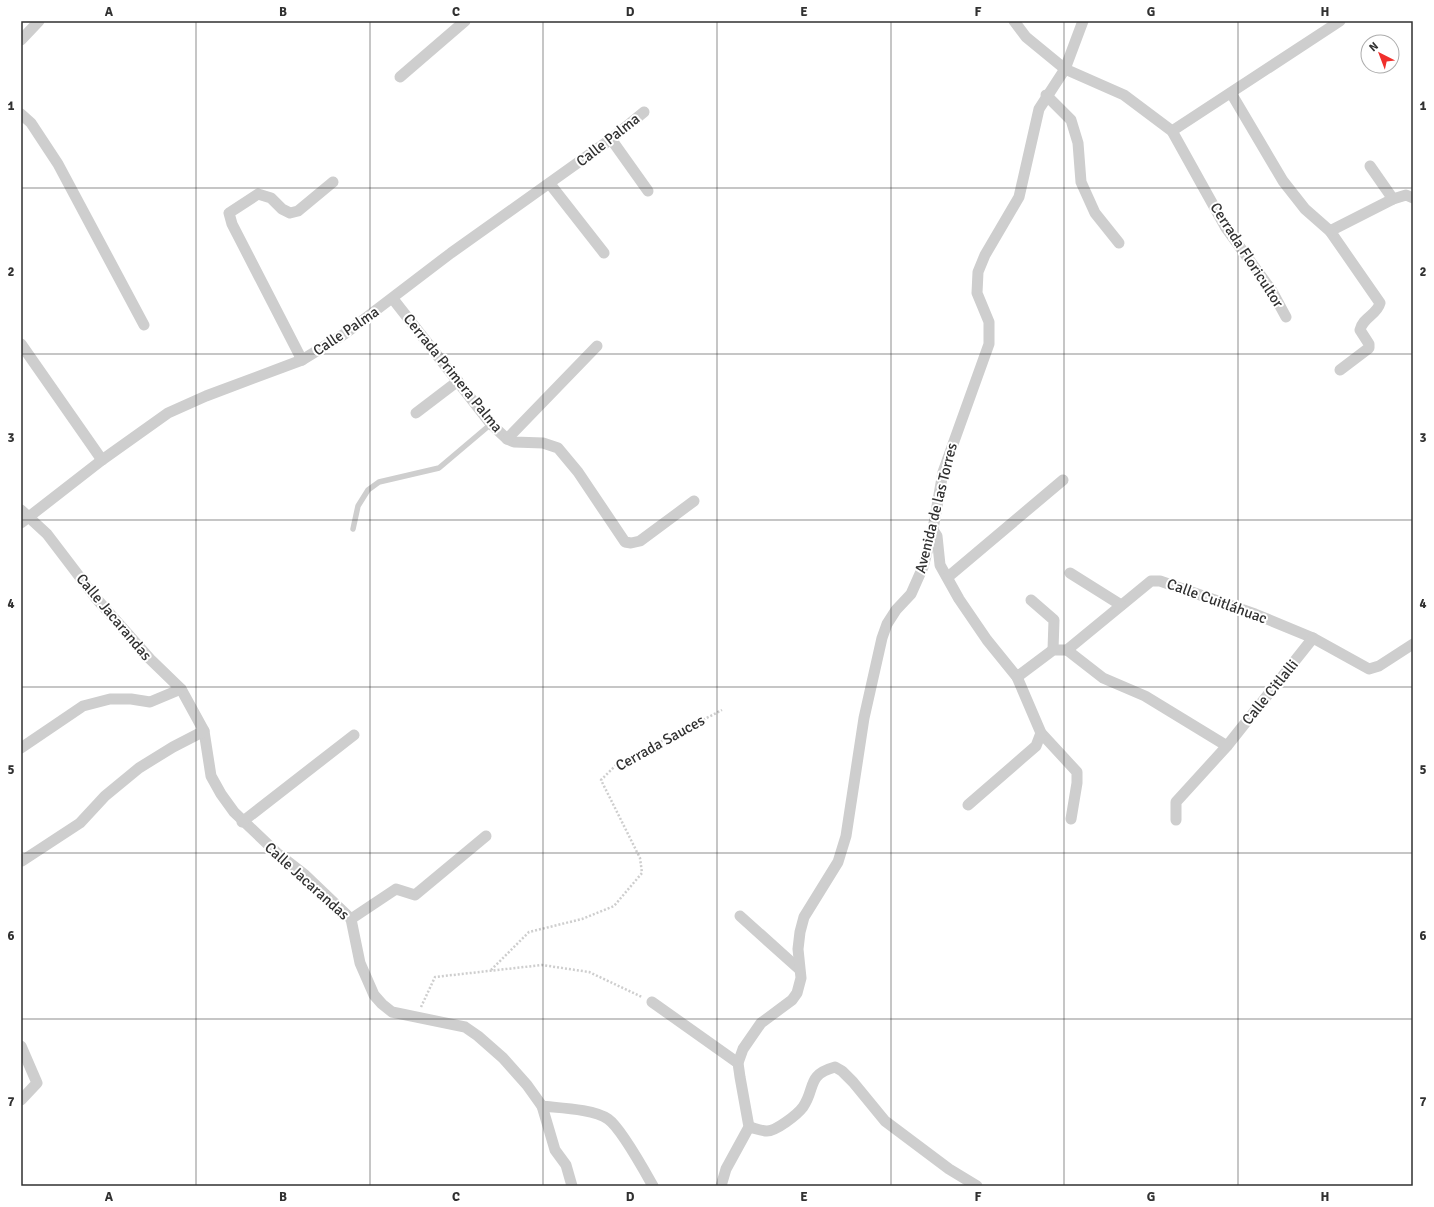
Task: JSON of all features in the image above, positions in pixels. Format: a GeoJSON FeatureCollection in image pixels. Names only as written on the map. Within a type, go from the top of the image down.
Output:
{"type":"FeatureCollection","features":[{"type":"Feature","properties":{"kind":"street"},"geometry":{"type":"LineString","coordinates":[[21,40],[39,21]]}},
{"type":"Feature","properties":{"kind":"street"},"geometry":{"type":"LineString","coordinates":[[400,77],[465,21]]}},
{"type":"Feature","properties":{"kind":"street"},"geometry":{"type":"LineString","coordinates":[[1014,21],[1026,37],[1065,69],[1124,95],[1172,131],[1340,21]]}},
{"type":"Feature","properties":{"kind":"street","name":"Avenida de las Torres"},"geometry":{"type":"LineString","coordinates":[[738,1063],[743,1049],[761,1023],[792,1000],[797,993],[801,978],[798,949],[804,917],[838,862],[846,836],[864,718],[882,638],[887,624],[896,610],[911,594],[917,584],[933,529],[944,466],[988,344],[989,322],[977,293],[978,272],[1019,197],[1039,109],[1046,95],[1065,69],[1083,21]]}},
{"type":"Feature","properties":{"kind":"street"},"geometry":{"type":"LineString","coordinates":[[1231,93],[1283,181],[1305,209],[1330,231],[1380,303],[1379,308],[1362,322],[1360,330],[1369,344],[1369,348],[1340,370]]}},
{"type":"Feature","properties":{"kind":"street"},"geometry":{"type":"LineString","coordinates":[[1046,95],[1071,120],[1078,143],[1081,182],[1095,213],[1119,243]]}},
{"type":"Feature","properties":{"kind":"street","name":"Calle Palma"},"geometry":{"type":"LineString","coordinates":[[23,516],[168,413],[206,396],[302,360],[346,333],[451,254],[611,139],[644,112]]}},
{"type":"Feature","properties":{"kind":"street"},"geometry":{"type":"LineString","coordinates":[[21,114],[31,123],[58,164],[144,325]]}},
{"type":"Feature","properties":{"kind":"street","name":"Cerrada Floricultor"},"geometry":{"type":"LineString","coordinates":[[1172,131],[1226,228],[1272,291],[1286,317]]}},
{"type":"Feature","properties":{"kind":"street"},"geometry":{"type":"LineString","coordinates":[[611,139],[648,191]]}},
{"type":"Feature","properties":{"kind":"street"},"geometry":{"type":"LineString","coordinates":[[1370,166],[1392,199]]}},
{"type":"Feature","properties":{"kind":"street"},"geometry":{"type":"LineString","coordinates":[[302,360],[232,224],[229,213],[258,194],[271,198],[282,210],[290,213],[298,211],[333,182]]}},
{"type":"Feature","properties":{"kind":"street"},"geometry":{"type":"LineString","coordinates":[[550,184],[604,252]]}},
{"type":"Feature","properties":{"kind":"street"},"geometry":{"type":"LineString","coordinates":[[1330,231],[1392,199],[1406,195],[1413,198]]}},
{"type":"Feature","properties":{"kind":"street","name":"Cerrada Primera Palma"},"geometry":{"type":"LineString","coordinates":[[393,298],[491,424],[507,439],[514,442],[543,442],[558,448],[578,472],[625,542],[631,543],[640,541],[694,501]]}},
{"type":"Feature","properties":{"kind":"street"},"geometry":{"type":"LineString","coordinates":[[21,344],[102,460]]}},
{"type":"Feature","properties":{"kind":"street"},"geometry":{"type":"LineString","coordinates":[[507,439],[597,346]]}},
{"type":"Feature","properties":{"kind":"street"},"geometry":{"type":"LineString","coordinates":[[416,413],[458,381]]}},
{"type":"Feature","properties":{"kind":"street"},"geometry":{"type":"LineString","coordinates":[[948,577],[1063,480]]}},
{"type":"Feature","properties":{"kind":"street","name":"Calle Jacarandas"},"geometry":{"type":"LineString","coordinates":[[23,516],[47,534],[95,597],[163,674],[181,689],[204,731],[211,776],[221,794],[242,822],[277,853],[304,874],[351,919],[360,963],[374,995],[392,1012],[458,1026],[478,1036],[502,1058],[527,1085],[542,1106],[555,1150],[566,1165],[572,1186]]}},
{"type":"Feature","properties":{"kind":"street"},"geometry":{"type":"LineString","coordinates":[[933,529],[937,536],[940,565],[967,610],[1017,676],[1041,733],[1077,772],[1077,783],[1071,819]]}},
{"type":"Feature","properties":{"kind":"street"},"geometry":{"type":"LineString","coordinates":[[1070,573],[1121,606]]}},
{"type":"Feature","properties":{"kind":"street","name":"Calle Cuitláhuac"},"geometry":{"type":"LineString","coordinates":[[1067,650],[1151,581],[1160,580],[1255,614],[1313,638],[1369,669],[1379,666],[1413,644]]}},
{"type":"Feature","properties":{"kind":"street"},"geometry":{"type":"LineString","coordinates":[[1031,600],[1054,620],[1053,650]]}},
{"type":"Feature","properties":{"kind":"street","name":"Calle Citlalli"},"geometry":{"type":"LineString","coordinates":[[1176,820],[1176,802],[1227,746],[1313,638]]}},
{"type":"Feature","properties":{"kind":"street"},"geometry":{"type":"LineString","coordinates":[[1017,676],[1053,650],[1067,650],[1103,678],[1145,696],[1227,746]]}},
{"type":"Feature","properties":{"kind":"street"},"geometry":{"type":"LineString","coordinates":[[21,748],[83,706],[110,699],[131,699],[150,702],[181,689]]}},
{"type":"Feature","properties":{"kind":"street"},"geometry":{"type":"LineString","coordinates":[[22,862],[80,823],[105,796],[139,768],[173,747],[204,731]]}},
{"type":"Feature","properties":{"kind":"street"},"geometry":{"type":"LineString","coordinates":[[968,805],[1036,746],[1041,733]]}},
{"type":"Feature","properties":{"kind":"street"},"geometry":{"type":"LineString","coordinates":[[242,822],[354,735]]}},
{"type":"Feature","properties":{"kind":"street"},"geometry":{"type":"LineString","coordinates":[[351,919],[396,889],[415,895],[486,836]]}},
{"type":"Feature","properties":{"kind":"street"},"geometry":{"type":"LineString","coordinates":[[740,916],[799,970]]}},
{"type":"Feature","properties":{"kind":"street"},"geometry":{"type":"LineString","coordinates":[[652,1002],[738,1063],[749,1127],[726,1169],[721,1186]]}},
{"type":"Feature","properties":{"kind":"street"},"geometry":{"type":"LineString","coordinates":[[21,1100],[37,1083],[22,1053]]}},
{"type":"Feature","properties":{"kind":"street"},"geometry":{"type":"LineString","coordinates":[[749,1127],[768,1131],[785,1123],[802,1107],[817,1076],[823,1070],[835,1067],[854,1082],[885,1121],[949,1169],[977,1186]]}},
{"type":"Feature","properties":{"kind":"street"},"geometry":{"type":"LineString","coordinates":[[542,1106],[594,1114],[608,1118],[618,1128],[653,1186]]}},
{"type":"Feature","properties":{"kind":"lane"},"geometry":{"type":"LineString","coordinates":[[352,529],[358,506],[368,490],[379,482],[439,468],[491,424]]}},
{"type":"Feature","properties":{"kind":"path","name":"Cerrada Sauces"},"geometry":{"type":"LineString","coordinates":[[491,970],[529,932],[582,919],[614,906],[642,873],[640,858],[601,780],[616,765],[722,710]]}},
{"type":"Feature","properties":{"kind":"path"},"geometry":{"type":"LineString","coordinates":[[416,1018],[435,977],[542,965],[589,972],[652,1002]]}}]}
